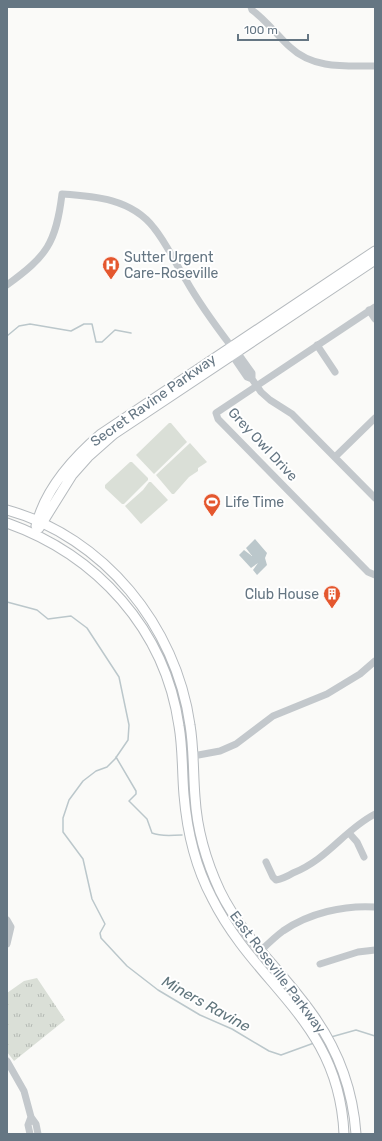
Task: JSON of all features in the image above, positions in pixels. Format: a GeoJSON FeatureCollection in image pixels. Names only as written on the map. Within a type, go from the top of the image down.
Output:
{"type":"FeatureCollection","features":[{"type":"Feature","properties":{"kind":"main road","name":"Secret Ravine Parkway"},"geometry":{"type":"LineString","coordinates":[[233,351],[375,251]]}},
{"type":"Feature","properties":{"kind":"main road","name":"Secret Ravine Parkway"},"geometry":{"type":"LineString","coordinates":[[35,534],[40,523],[40,512],[60,477],[88,445],[117,422],[233,351],[375,260]]}},
{"type":"Feature","properties":{"kind":"main road","name":"East Roseville Parkway"},"geometry":{"type":"LineString","coordinates":[[7,510],[40,523],[75,541],[100,560],[127,587],[150,617],[166,646],[182,686],[190,726],[196,806],[207,860],[229,907],[261,951],[308,1008],[324,1032],[336,1055],[350,1092],[356,1134]]}},
{"type":"Feature","properties":{"kind":"main road","name":"East Roseville Parkway"},"geometry":{"type":"LineString","coordinates":[[7,523],[35,534],[59,547],[92,570],[114,590],[132,612],[155,648],[169,681],[175,703],[181,736],[185,809],[188,831],[197,864],[220,913],[253,958],[309,1027],[324,1052],[336,1081],[343,1114],[344,1134]]}},
{"type":"Feature","properties":{"kind":"main road"},"geometry":{"type":"LineString","coordinates":[[181,736],[188,752],[193,756]]}},
{"type":"Feature","properties":{"kind":"street"},"geometry":{"type":"LineString","coordinates":[[251,7],[289,46],[307,59],[335,66],[375,66]]}},
{"type":"Feature","properties":{"kind":"street"},"geometry":{"type":"LineString","coordinates":[[7,285],[32,266],[48,247],[57,226],[62,194],[90,196],[114,201],[140,214],[154,227],[189,286],[243,366],[252,373],[254,382],[270,400],[292,414],[375,498]]}},
{"type":"Feature","properties":{"kind":"street"},"geometry":{"type":"LineString","coordinates":[[372,308],[375,319]]}},
{"type":"Feature","properties":{"kind":"street","name":"Grey Owl Drive"},"geometry":{"type":"LineString","coordinates":[[372,308],[317,345],[254,382],[218,411],[216,416],[370,574],[375,575]]}},
{"type":"Feature","properties":{"kind":"street"},"geometry":{"type":"LineString","coordinates":[[317,345],[335,372]]}},
{"type":"Feature","properties":{"kind":"street"},"geometry":{"type":"LineString","coordinates":[[335,457],[375,418]]}},
{"type":"Feature","properties":{"kind":"street"},"geometry":{"type":"LineString","coordinates":[[193,756],[220,751],[236,744],[273,716],[327,694],[356,676],[375,661]]}},
{"type":"Feature","properties":{"kind":"street"},"geometry":{"type":"LineString","coordinates":[[266,862],[273,877],[276,880],[280,879],[315,862],[365,819],[375,814]]}},
{"type":"Feature","properties":{"kind":"street"},"geometry":{"type":"LineString","coordinates":[[349,833],[357,842],[364,857]]}},
{"type":"Feature","properties":{"kind":"street"},"geometry":{"type":"LineString","coordinates":[[253,958],[284,931],[308,918],[339,909],[375,907]]}},
{"type":"Feature","properties":{"kind":"street"},"geometry":{"type":"LineString","coordinates":[[7,920],[10,923],[11,929],[7,944]]}},
{"type":"Feature","properties":{"kind":"street"},"geometry":{"type":"LineString","coordinates":[[320,964],[358,952],[375,950]]}},
{"type":"Feature","properties":{"kind":"street"},"geometry":{"type":"LineString","coordinates":[[7,1061],[22,1087],[31,1117],[36,1124],[38,1134]]}},
{"type":"Feature","properties":{"kind":"street"},"geometry":{"type":"LineString","coordinates":[[30,1134],[28,1125],[31,1117]]}},
{"type":"Feature","properties":{"kind":"green space"},"geometry":{"type":"Polygon","coordinates":[[[169,423],[171,423],[187,442],[154,474],[136,455],[169,423]]]}},
{"type":"Feature","properties":{"kind":"green space"},"geometry":{"type":"Polygon","coordinates":[[[190,443],[207,462],[198,468],[198,471],[189,477],[174,494],[172,494],[156,475],[190,443]]]}},
{"type":"Feature","properties":{"kind":"green space"},"geometry":{"type":"Polygon","coordinates":[[[130,462],[132,462],[148,478],[148,480],[124,504],[122,504],[105,488],[105,485],[130,462]]]}},
{"type":"Feature","properties":{"kind":"green space"},"geometry":{"type":"Polygon","coordinates":[[[149,482],[151,482],[168,500],[141,524],[125,506],[143,490],[149,482]]]}},
{"type":"Feature","properties":{"kind":"green space"},"geometry":{"type":"Polygon","coordinates":[[[37,978],[65,1020],[14,1061],[7,1052],[7,993],[24,981],[37,978]]]}},
{"type":"Feature","properties":{"kind":"shaded area"},"geometry":{"type":"Polygon","coordinates":[[[255,539],[267,553],[265,558],[267,565],[257,575],[253,570],[258,563],[251,568],[239,555],[244,550],[252,556],[246,548],[255,539]]]}},
{"type":"Feature","properties":{"kind":"waterway"},"geometry":{"type":"LineString","coordinates":[[7,336],[19,326],[30,324],[71,331],[84,324],[92,324],[96,342],[102,342],[115,330],[131,333]]}},
{"type":"Feature","properties":{"kind":"waterway","name":"Miners Ravine"},"geometry":{"type":"LineString","coordinates":[[7,602],[37,610],[48,619],[71,616],[87,628],[119,677],[129,725],[128,740],[115,759],[107,767],[96,771],[83,781],[69,800],[63,818],[63,832],[83,859],[92,899],[105,924],[100,933],[101,938],[127,966],[158,990],[200,1015],[232,1029],[269,1051],[281,1055],[314,1043]]}},
{"type":"Feature","properties":{"kind":"waterway"},"geometry":{"type":"LineString","coordinates":[[116,757],[136,791],[136,794],[129,801],[147,819],[152,833],[163,835],[182,835]]}},
{"type":"Feature","properties":{"kind":"waterway","name":"Miners Ravine"},"geometry":{"type":"LineString","coordinates":[[331,1037],[356,1030],[375,1036]]}},
{"type":"Feature","properties":{"kind":"place","name":"Sutter Urgent Care-Roseville"},"geometry":{"type":"Point","coordinates":[111,280]}},
{"type":"Feature","properties":{"kind":"place","name":"Life Time"},"geometry":{"type":"Point","coordinates":[212,517]}},
{"type":"Feature","properties":{"kind":"place","name":"Club House"},"geometry":{"type":"Point","coordinates":[332,609]}}]}
